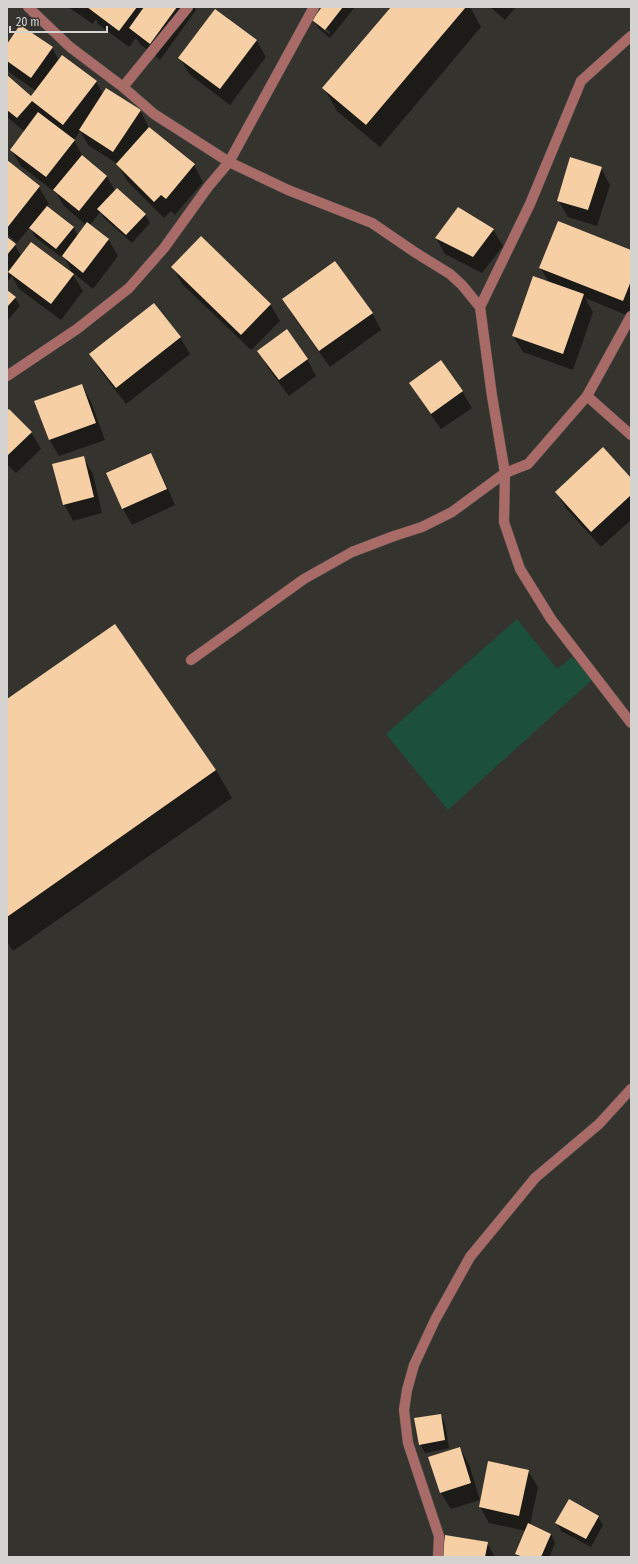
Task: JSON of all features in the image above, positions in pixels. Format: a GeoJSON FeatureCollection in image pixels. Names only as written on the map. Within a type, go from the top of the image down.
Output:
{"type":"FeatureCollection","features":[{"type":"Feature","properties":{"kind":"street"},"geometry":{"type":"LineString","coordinates":[[28,7],[70,47],[124,87],[154,114],[229,162],[288,190],[372,224],[450,274],[462,285],[480,307],[492,396],[505,474],[504,522],[520,569],[551,619],[631,723]]}},
{"type":"Feature","properties":{"kind":"street"},"geometry":{"type":"LineString","coordinates":[[124,87],[188,7]]}},
{"type":"Feature","properties":{"kind":"street"},"geometry":{"type":"LineString","coordinates":[[7,376],[77,329],[129,288],[164,248],[208,187],[229,162],[314,7]]}},
{"type":"Feature","properties":{"kind":"street"},"geometry":{"type":"LineString","coordinates":[[480,307],[530,204],[581,81],[631,36]]}},
{"type":"Feature","properties":{"kind":"street"},"geometry":{"type":"LineString","coordinates":[[191,660],[304,579],[352,552],[422,527],[452,512],[505,474],[528,464],[587,396],[631,316]]}},
{"type":"Feature","properties":{"kind":"street"},"geometry":{"type":"LineString","coordinates":[[587,396],[631,435]]}},
{"type":"Feature","properties":{"kind":"street"},"geometry":{"type":"LineString","coordinates":[[438,1557],[439,1536],[408,1443],[406,1430],[404,1410],[407,1390],[414,1365],[435,1320],[470,1257],[534,1178],[599,1124],[631,1089]]}},
{"type":"Feature","properties":{"kind":"green space"},"geometry":{"type":"Polygon","coordinates":[[[517,619],[557,669],[572,657],[593,679],[448,810],[386,734],[517,619]]]}},
{"type":"Feature","properties":{"kind":"building"},"geometry":{"type":"Polygon","coordinates":[[[87,7],[137,7],[119,31],[87,7]]]}},
{"type":"Feature","properties":{"kind":"building"},"geometry":{"type":"Polygon","coordinates":[[[144,7],[177,7],[150,44],[129,28],[144,7]]]}},
{"type":"Feature","properties":{"kind":"building"},"geometry":{"type":"Polygon","coordinates":[[[322,7],[343,7],[325,30],[312,20],[322,7]]]}},
{"type":"Feature","properties":{"kind":"building"},"geometry":{"type":"Polygon","coordinates":[[[391,7],[466,7],[366,125],[322,88],[391,7]]]}},
{"type":"Feature","properties":{"kind":"building"},"geometry":{"type":"Polygon","coordinates":[[[215,9],[257,40],[220,89],[178,58],[215,9]]]}},
{"type":"Feature","properties":{"kind":"building"},"geometry":{"type":"Polygon","coordinates":[[[20,25],[53,47],[31,78],[7,61],[7,44],[20,25]]]}},
{"type":"Feature","properties":{"kind":"building"},"geometry":{"type":"Polygon","coordinates":[[[62,55],[97,81],[63,125],[32,101],[17,118],[7,110],[7,75],[31,96],[62,55]]]}},
{"type":"Feature","properties":{"kind":"building"},"geometry":{"type":"Polygon","coordinates":[[[106,88],[141,110],[113,152],[79,130],[106,88]]]}},
{"type":"Feature","properties":{"kind":"building"},"geometry":{"type":"Polygon","coordinates":[[[38,112],[75,140],[46,177],[10,150],[38,112]]]}},
{"type":"Feature","properties":{"kind":"building"},"geometry":{"type":"Polygon","coordinates":[[[149,127],[195,164],[166,199],[161,195],[154,202],[116,164],[149,127]]]}},
{"type":"Feature","properties":{"kind":"building"},"geometry":{"type":"Polygon","coordinates":[[[82,155],[107,176],[79,211],[53,190],[82,155]]]}},
{"type":"Feature","properties":{"kind":"building"},"geometry":{"type":"Polygon","coordinates":[[[570,157],[602,167],[588,210],[557,201],[570,157]]]}},
{"type":"Feature","properties":{"kind":"building"},"geometry":{"type":"Polygon","coordinates":[[[7,160],[40,186],[7,228],[7,160]]]}},
{"type":"Feature","properties":{"kind":"building"},"geometry":{"type":"Polygon","coordinates":[[[117,188],[146,214],[126,235],[97,209],[117,188]]]}},
{"type":"Feature","properties":{"kind":"building"},"geometry":{"type":"Polygon","coordinates":[[[47,206],[74,227],[56,249],[29,228],[47,206]]]}},
{"type":"Feature","properties":{"kind":"building"},"geometry":{"type":"Polygon","coordinates":[[[458,207],[494,229],[473,257],[435,238],[458,207]]]}},
{"type":"Feature","properties":{"kind":"building"},"geometry":{"type":"Polygon","coordinates":[[[558,221],[631,250],[631,281],[623,301],[539,268],[558,221]]]}},
{"type":"Feature","properties":{"kind":"building"},"geometry":{"type":"Polygon","coordinates":[[[87,222],[109,239],[83,273],[62,256],[87,222]]]}},
{"type":"Feature","properties":{"kind":"building"},"geometry":{"type":"Polygon","coordinates":[[[201,236],[271,304],[241,335],[171,267],[201,236]]]}},
{"type":"Feature","properties":{"kind":"building"},"geometry":{"type":"Polygon","coordinates":[[[7,237],[16,244],[7,255],[7,237]]]}},
{"type":"Feature","properties":{"kind":"building"},"geometry":{"type":"Polygon","coordinates":[[[31,242],[74,274],[51,304],[8,272],[31,242]]]}},
{"type":"Feature","properties":{"kind":"building"},"geometry":{"type":"Polygon","coordinates":[[[335,261],[373,313],[319,351],[282,299],[335,261]]]}},
{"type":"Feature","properties":{"kind":"building"},"geometry":{"type":"Polygon","coordinates":[[[533,276],[584,294],[563,354],[512,336],[533,276]]]}},
{"type":"Feature","properties":{"kind":"building"},"geometry":{"type":"Polygon","coordinates":[[[7,290],[16,297],[7,307],[7,290]]]}},
{"type":"Feature","properties":{"kind":"building"},"geometry":{"type":"Polygon","coordinates":[[[154,303],[181,337],[116,388],[89,354],[154,303]]]}},
{"type":"Feature","properties":{"kind":"building"},"geometry":{"type":"Polygon","coordinates":[[[287,329],[308,359],[279,380],[257,351],[287,329]]]}},
{"type":"Feature","properties":{"kind":"building"},"geometry":{"type":"Polygon","coordinates":[[[441,360],[463,391],[431,414],[409,383],[441,360]]]}},
{"type":"Feature","properties":{"kind":"building"},"geometry":{"type":"Polygon","coordinates":[[[82,384],[96,423],[49,440],[34,401],[82,384]]]}},
{"type":"Feature","properties":{"kind":"building"},"geometry":{"type":"Polygon","coordinates":[[[9,409],[32,432],[7,456],[7,411],[9,409]]]}},
{"type":"Feature","properties":{"kind":"building"},"geometry":{"type":"Polygon","coordinates":[[[603,447],[631,478],[631,495],[591,532],[555,492],[603,447]]]}},
{"type":"Feature","properties":{"kind":"building"},"geometry":{"type":"Polygon","coordinates":[[[151,453],[167,489],[122,509],[106,473],[151,453]]]}},
{"type":"Feature","properties":{"kind":"building"},"geometry":{"type":"Polygon","coordinates":[[[84,456],[94,497],[63,505],[52,464],[84,456]]]}},
{"type":"Feature","properties":{"kind":"building"},"geometry":{"type":"Polygon","coordinates":[[[115,624],[216,770],[7,917],[7,699],[115,624]]]}},
{"type":"Feature","properties":{"kind":"building"},"geometry":{"type":"Polygon","coordinates":[[[441,1414],[445,1440],[419,1445],[414,1418],[441,1414]]]}},
{"type":"Feature","properties":{"kind":"building"},"geometry":{"type":"Polygon","coordinates":[[[460,1447],[471,1483],[440,1493],[428,1457],[460,1447]]]}},
{"type":"Feature","properties":{"kind":"building"},"geometry":{"type":"Polygon","coordinates":[[[488,1461],[529,1470],[519,1516],[479,1507],[488,1461]]]}},
{"type":"Feature","properties":{"kind":"building"},"geometry":{"type":"Polygon","coordinates":[[[569,1499],[599,1516],[586,1539],[555,1523],[569,1499]]]}},
{"type":"Feature","properties":{"kind":"building"},"geometry":{"type":"Polygon","coordinates":[[[528,1523],[551,1534],[541,1557],[523,1557],[515,1554],[528,1523]]]}},
{"type":"Feature","properties":{"kind":"building"},"geometry":{"type":"Polygon","coordinates":[[[445,1535],[488,1542],[485,1557],[442,1557],[445,1535]]]}}]}
